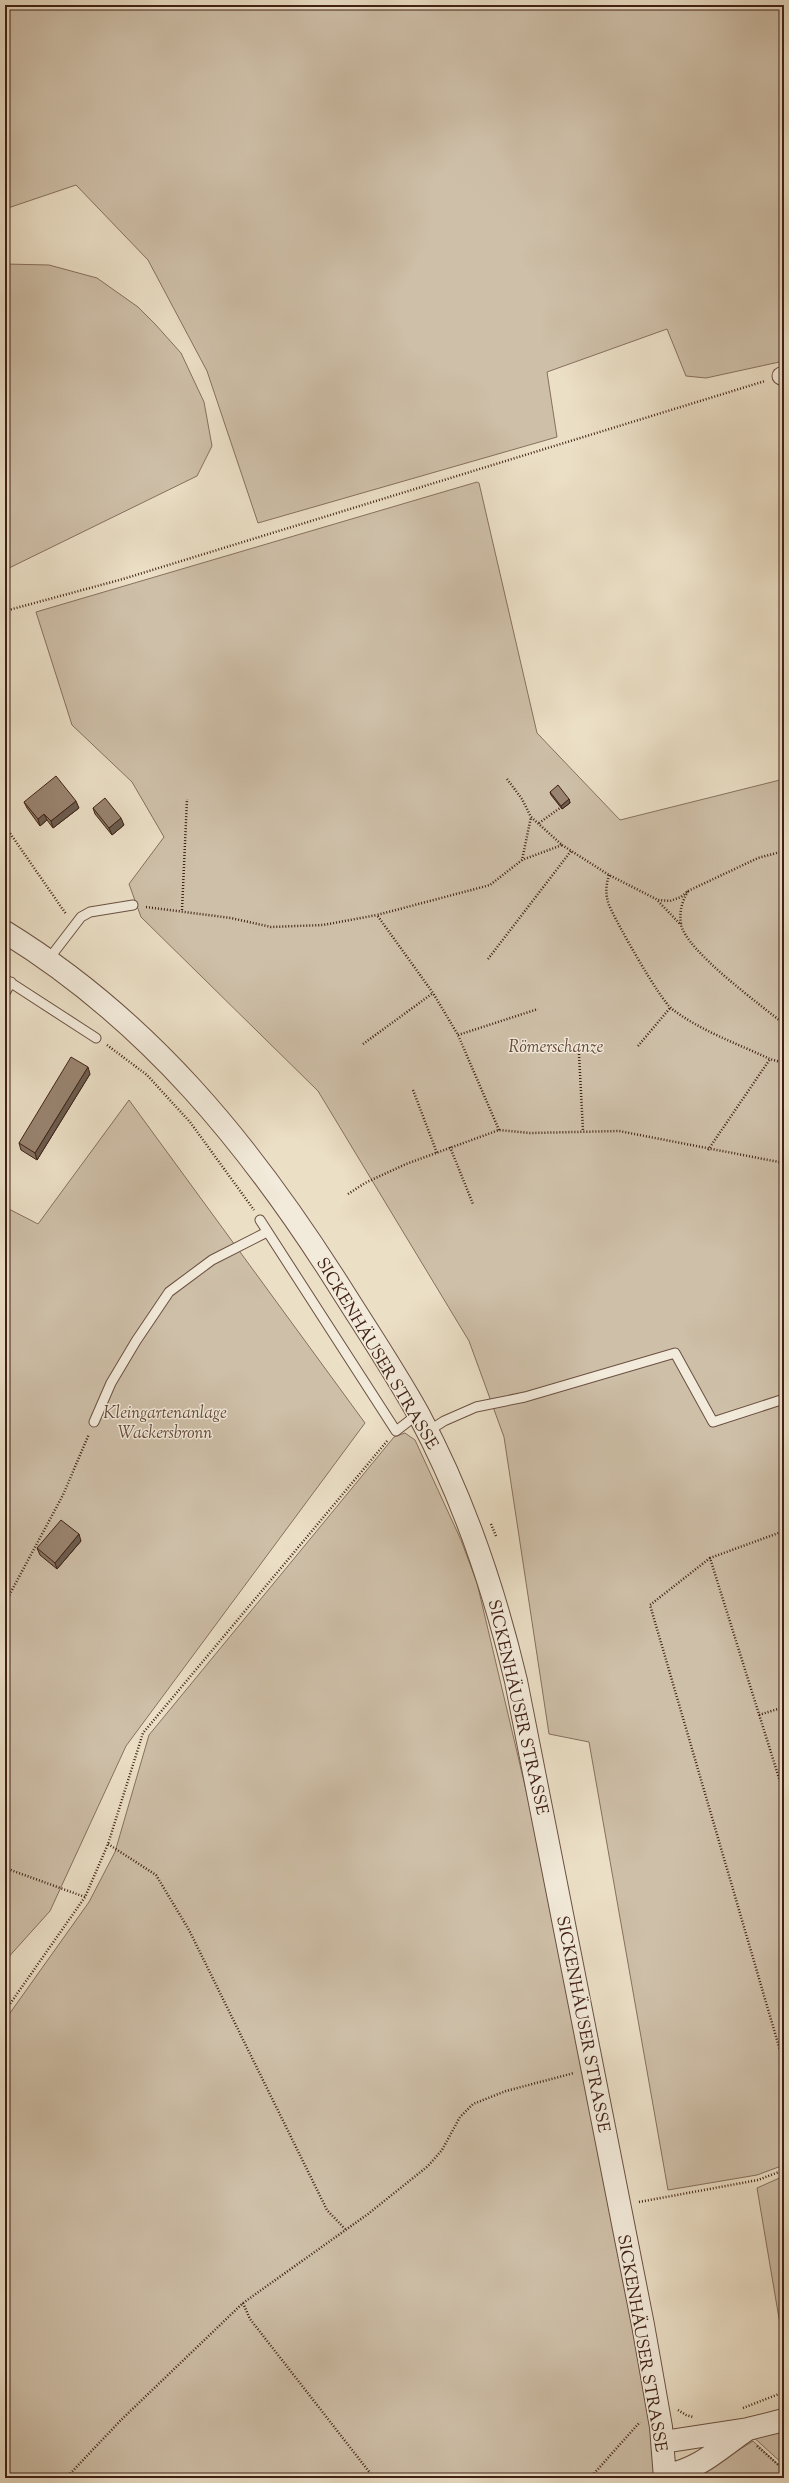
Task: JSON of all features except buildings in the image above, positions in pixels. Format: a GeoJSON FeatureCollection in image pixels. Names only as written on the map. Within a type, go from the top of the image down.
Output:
{"type":"FeatureCollection","features":[{"type":"Feature","properties":{"kind":"street","name":"SICKENHÄUSER STRASSE"},"geometry":{"type":"LineString","coordinates":[[5,932],[48,960],[129,1024],[168,1062],[226,1125],[283,1201],[319,1255],[423,1423],[474,1535],[502,1625],[522,1710],[592,2069],[671,2409],[663,2442],[665,2477]]}},
{"type":"Feature","properties":{"kind":"street"},"geometry":{"type":"LineString","coordinates":[[665,2477],[687,2471],[707,2460],[744,2419]]}},
{"type":"Feature","properties":{"kind":"street"},"geometry":{"type":"LineString","coordinates":[[663,2442],[744,2419],[784,2420]]}},
{"type":"Feature","properties":{"kind":"lane"},"geometry":{"type":"LineString","coordinates":[[48,960],[74,925],[90,912],[133,905]]}},
{"type":"Feature","properties":{"kind":"lane"},"geometry":{"type":"LineString","coordinates":[[5,993],[8,980],[96,1038]]}},
{"type":"Feature","properties":{"kind":"lane"},"geometry":{"type":"LineString","coordinates":[[260,1220],[396,1431],[423,1423],[444,1421],[476,1407],[525,1397],[674,1353],[713,1422],[784,1399]]}},
{"type":"Feature","properties":{"kind":"lane"},"geometry":{"type":"LineString","coordinates":[[94,1422],[111,1382],[169,1292],[212,1260],[267,1232]]}},
{"type":"Feature","properties":{"kind":"path"},"geometry":{"type":"LineString","coordinates":[[5,611],[183,560],[695,401],[782,376]]}},
{"type":"Feature","properties":{"kind":"path"},"geometry":{"type":"LineString","coordinates":[[507,779],[522,799],[531,817],[562,845],[610,875],[658,900],[681,925],[708,963],[784,1024]]}},
{"type":"Feature","properties":{"kind":"path"},"geometry":{"type":"LineString","coordinates":[[182,910],[187,799]]}},
{"type":"Feature","properties":{"kind":"path"},"geometry":{"type":"LineString","coordinates":[[539,824],[560,808]]}},
{"type":"Feature","properties":{"kind":"path"},"geometry":{"type":"LineString","coordinates":[[522,860],[531,817]]}},
{"type":"Feature","properties":{"kind":"path"},"geometry":{"type":"LineString","coordinates":[[5,826],[74,925]]}},
{"type":"Feature","properties":{"kind":"path"},"geometry":{"type":"LineString","coordinates":[[133,905],[182,910],[271,927],[323,925],[376,915],[490,885],[522,860],[562,845]]}},
{"type":"Feature","properties":{"kind":"path"},"geometry":{"type":"LineString","coordinates":[[488,959],[571,851]]}},
{"type":"Feature","properties":{"kind":"path"},"geometry":{"type":"LineString","coordinates":[[658,900],[670,901],[681,897],[688,892],[758,858],[784,851]]}},
{"type":"Feature","properties":{"kind":"path"},"geometry":{"type":"LineString","coordinates":[[610,875],[606,887],[608,904],[654,986],[670,1008],[693,1023],[770,1059],[784,1063]]}},
{"type":"Feature","properties":{"kind":"path"},"geometry":{"type":"LineString","coordinates":[[681,925],[682,903],[688,892]]}},
{"type":"Feature","properties":{"kind":"path"},"geometry":{"type":"LineString","coordinates":[[376,915],[432,993],[458,1035],[499,1130]]}},
{"type":"Feature","properties":{"kind":"path"},"geometry":{"type":"LineString","coordinates":[[363,1044],[432,993]]}},
{"type":"Feature","properties":{"kind":"path"},"geometry":{"type":"LineString","coordinates":[[458,1035],[538,1008]]}},
{"type":"Feature","properties":{"kind":"path"},"geometry":{"type":"LineString","coordinates":[[638,1046],[670,1008]]}},
{"type":"Feature","properties":{"kind":"path"},"geometry":{"type":"LineString","coordinates":[[96,1038],[147,1075],[190,1122],[227,1170],[260,1220]]}},
{"type":"Feature","properties":{"kind":"path"},"geometry":{"type":"LineString","coordinates":[[579,1054],[583,1131]]}},
{"type":"Feature","properties":{"kind":"path"},"geometry":{"type":"LineString","coordinates":[[708,1150],[770,1059]]}},
{"type":"Feature","properties":{"kind":"path"},"geometry":{"type":"LineString","coordinates":[[413,1090],[437,1152]]}},
{"type":"Feature","properties":{"kind":"path"},"geometry":{"type":"LineString","coordinates":[[348,1194],[365,1183],[437,1152],[499,1130],[530,1133],[619,1131],[708,1150],[784,1163]]}},
{"type":"Feature","properties":{"kind":"path"},"geometry":{"type":"LineString","coordinates":[[450,1148],[473,1204]]}},
{"type":"Feature","properties":{"kind":"path"},"geometry":{"type":"LineString","coordinates":[[5,1602],[63,1495],[94,1422]]}},
{"type":"Feature","properties":{"kind":"path"},"geometry":{"type":"LineString","coordinates":[[5,2011],[85,1897],[108,1844],[143,1732],[396,1431]]}},
{"type":"Feature","properties":{"kind":"path"},"geometry":{"type":"LineString","coordinates":[[491,1523],[496,1537]]}},
{"type":"Feature","properties":{"kind":"path"},"geometry":{"type":"LineString","coordinates":[[784,1531],[710,1558],[650,1604],[784,2064]]}},
{"type":"Feature","properties":{"kind":"path"},"geometry":{"type":"LineString","coordinates":[[710,1558],[784,1794]]}},
{"type":"Feature","properties":{"kind":"path"},"geometry":{"type":"LineString","coordinates":[[759,1714],[784,1707]]}},
{"type":"Feature","properties":{"kind":"path"},"geometry":{"type":"LineString","coordinates":[[108,1844],[156,1875],[189,1930],[327,2210],[344,2230]]}},
{"type":"Feature","properties":{"kind":"path"},"geometry":{"type":"LineString","coordinates":[[5,1868],[85,1897]]}},
{"type":"Feature","properties":{"kind":"path"},"geometry":{"type":"LineString","coordinates":[[66,2478],[121,2420],[243,2302],[289,2272],[428,2166],[442,2150],[460,2117],[473,2104],[506,2090],[592,2069]]}},
{"type":"Feature","properties":{"kind":"path"},"geometry":{"type":"LineString","coordinates":[[631,2204],[758,2180],[784,2170]]}},
{"type":"Feature","properties":{"kind":"path"},"geometry":{"type":"LineString","coordinates":[[243,2302],[250,2319],[374,2478]]}},
{"type":"Feature","properties":{"kind":"path"},"geometry":{"type":"LineString","coordinates":[[784,2392],[744,2419],[759,2448],[784,2470]]}},
{"type":"Feature","properties":{"kind":"path"},"geometry":{"type":"LineString","coordinates":[[590,2478],[634,2427],[671,2409]]}},
{"type":"Feature","properties":{"kind":"green space"},"geometry":{"type":"Polygon","coordinates":[[[5,5],[784,5],[784,361],[706,378],[686,376],[667,329],[547,372],[557,437],[258,523],[207,371],[148,260],[76,185],[5,209],[5,5]]]}},
{"type":"Feature","properties":{"kind":"green space"},"geometry":{"type":"Polygon","coordinates":[[[5,264],[49,265],[97,278],[138,307],[181,353],[204,402],[212,446],[197,476],[5,570],[5,264]]]}},
{"type":"Feature","properties":{"kind":"green space","name":"Römerschanze"},"geometry":{"type":"Polygon","coordinates":[[[477,482],[479,483],[537,733],[620,820],[784,779],[784,2165],[757,2175],[668,2190],[589,1742],[549,1734],[504,1437],[469,1341],[318,1091],[141,917],[129,884],[164,837],[132,782],[72,725],[36,612],[477,482]]]}},
{"type":"Feature","properties":{"kind":"green space","name":"Kleingartenanlage Wackersbronn"},"geometry":{"type":"Polygon","coordinates":[[[129,1100],[365,1423],[126,1746],[50,1911],[5,1961],[5,1207],[38,1224],[129,1100]]]}},
{"type":"Feature","properties":{"kind":"green space"},"geometry":{"type":"Polygon","coordinates":[[[405,1433],[415,1440],[461,1540],[477,1583],[592,2069],[665,2478],[5,2478],[5,2020],[89,1902],[115,1852],[149,1735],[394,1437],[405,1433]]]}},
{"type":"Feature","properties":{"kind":"green space"},"geometry":{"type":"Polygon","coordinates":[[[784,2176],[784,2348],[757,2188],[784,2176]]]}},
{"type":"Feature","properties":{"kind":"green space"},"geometry":{"type":"Polygon","coordinates":[[[784,2423],[784,2465],[752,2436],[784,2423]]]}},
{"type":"Feature","properties":{"kind":"green space"},"geometry":{"type":"Polygon","coordinates":[[[753,2441],[784,2470],[784,2478],[694,2478],[753,2441]]]}}]}
